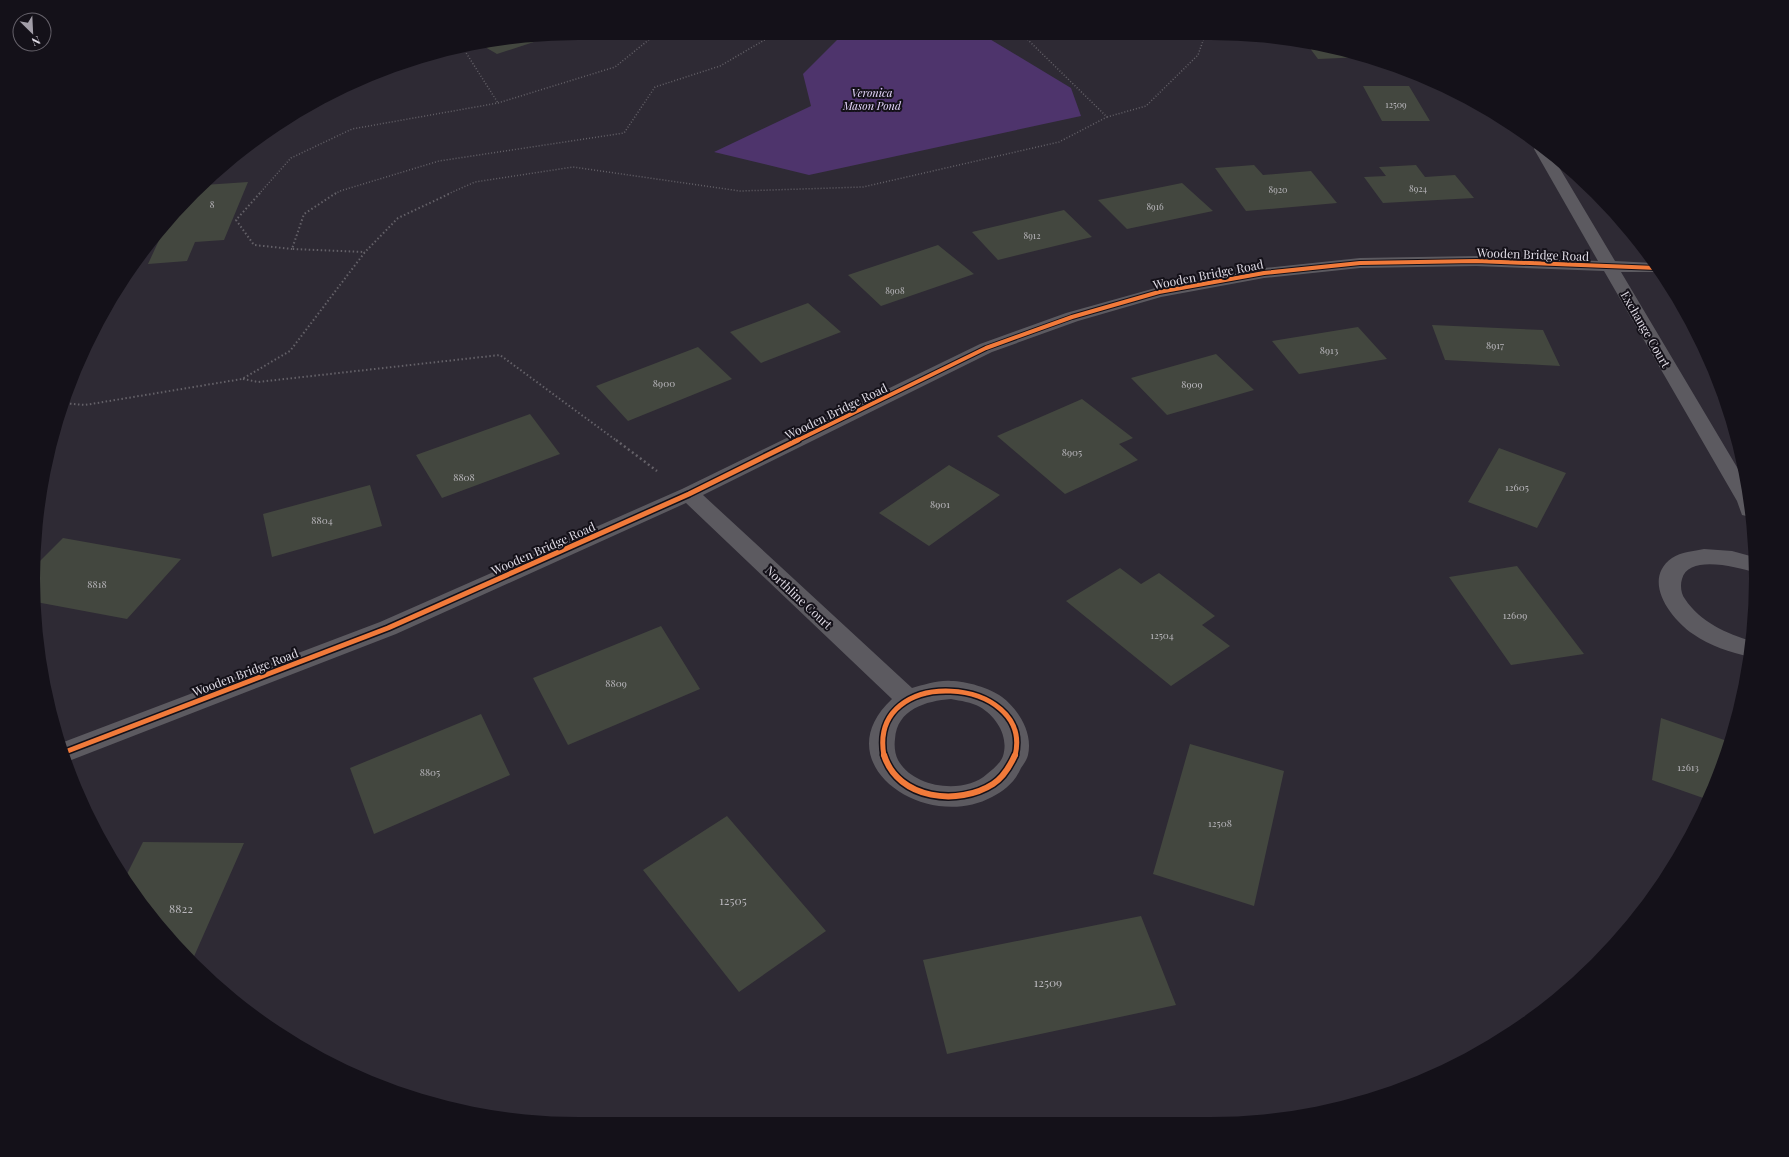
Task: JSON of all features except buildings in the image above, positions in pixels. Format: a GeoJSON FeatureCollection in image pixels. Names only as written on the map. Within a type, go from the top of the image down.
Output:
{"type":"FeatureCollection","features":[{"type":"Feature","properties":{"kind":"street","name":"Exchange Court"},"geometry":{"type":"LineString","coordinates":[[1546,158],[1742,492]]}},
{"type":"Feature","properties":{"kind":"street","name":"Wooden Bridge Road"},"geometry":{"type":"LineString","coordinates":[[69,751],[388,628],[689,494],[986,348],[1072,317],[1159,292],[1264,273],[1360,263],[1476,261],[1650,268]]}},
{"type":"Feature","properties":{"kind":"street","name":"Northline Court"},"geometry":{"type":"LineString","coordinates":[[689,494],[908,700]]}},
{"type":"Feature","properties":{"kind":"street"},"geometry":{"type":"LineString","coordinates":[[1744,647],[1730,644],[1713,636],[1689,619],[1676,604],[1670,589],[1670,576],[1678,565],[1691,559],[1710,556],[1748,559]]}},
{"type":"Feature","properties":{"kind":"street"},"geometry":{"type":"LineString","coordinates":[[951,690],[973,694],[993,704],[1008,718],[1016,736],[1016,755],[1008,773],[992,787],[971,796],[946,798],[922,793],[902,782],[888,766],[882,748],[883,729],[892,713],[908,700],[929,692],[951,690]]}},
{"type":"Feature","properties":{"kind":"path"},"geometry":{"type":"LineString","coordinates":[[365,252],[292,249],[254,245],[236,220],[291,158],[352,129],[498,102],[615,66],[648,40]]}},
{"type":"Feature","properties":{"kind":"path"},"geometry":{"type":"LineString","coordinates":[[292,249],[304,214],[340,191],[439,161],[624,133],[655,87],[720,66],[765,40]]}},
{"type":"Feature","properties":{"kind":"path"},"geometry":{"type":"LineString","coordinates":[[1028,40],[1108,117]]}},
{"type":"Feature","properties":{"kind":"path"},"geometry":{"type":"LineString","coordinates":[[242,379],[290,351],[365,252],[398,218],[475,182],[573,168],[740,191],[863,187],[1059,142],[1108,117],[1146,106],[1198,55],[1203,40]]}},
{"type":"Feature","properties":{"kind":"path"},"geometry":{"type":"LineString","coordinates":[[465,52],[498,102]]}},
{"type":"Feature","properties":{"kind":"path"},"geometry":{"type":"LineString","coordinates":[[70,403],[85,404],[242,379],[258,382],[500,355],[689,494]]}},
{"type":"Feature","properties":{"kind":"water","name":"Veronica Mason Pond"},"geometry":{"type":"Polygon","coordinates":[[[837,40],[991,40],[1071,88],[1081,116],[809,175],[714,152],[811,106],[803,74],[837,40]]]}},
{"type":"Feature","properties":{"kind":"cycle path"},"geometry":{"type":"LineString","coordinates":[[69,751],[388,628],[689,494],[986,348],[1072,317],[1159,292],[1264,273],[1360,263],[1476,261],[1650,268]]}},
{"type":"Feature","properties":{"kind":"cycle path"},"geometry":{"type":"LineString","coordinates":[[951,690],[979,696],[994,704],[1010,721],[1017,738],[1015,755],[1008,771],[994,784],[977,793],[957,797],[935,796],[906,784],[891,770],[884,757],[882,737],[889,719],[894,711],[902,704],[920,695],[951,690]]}}]}
